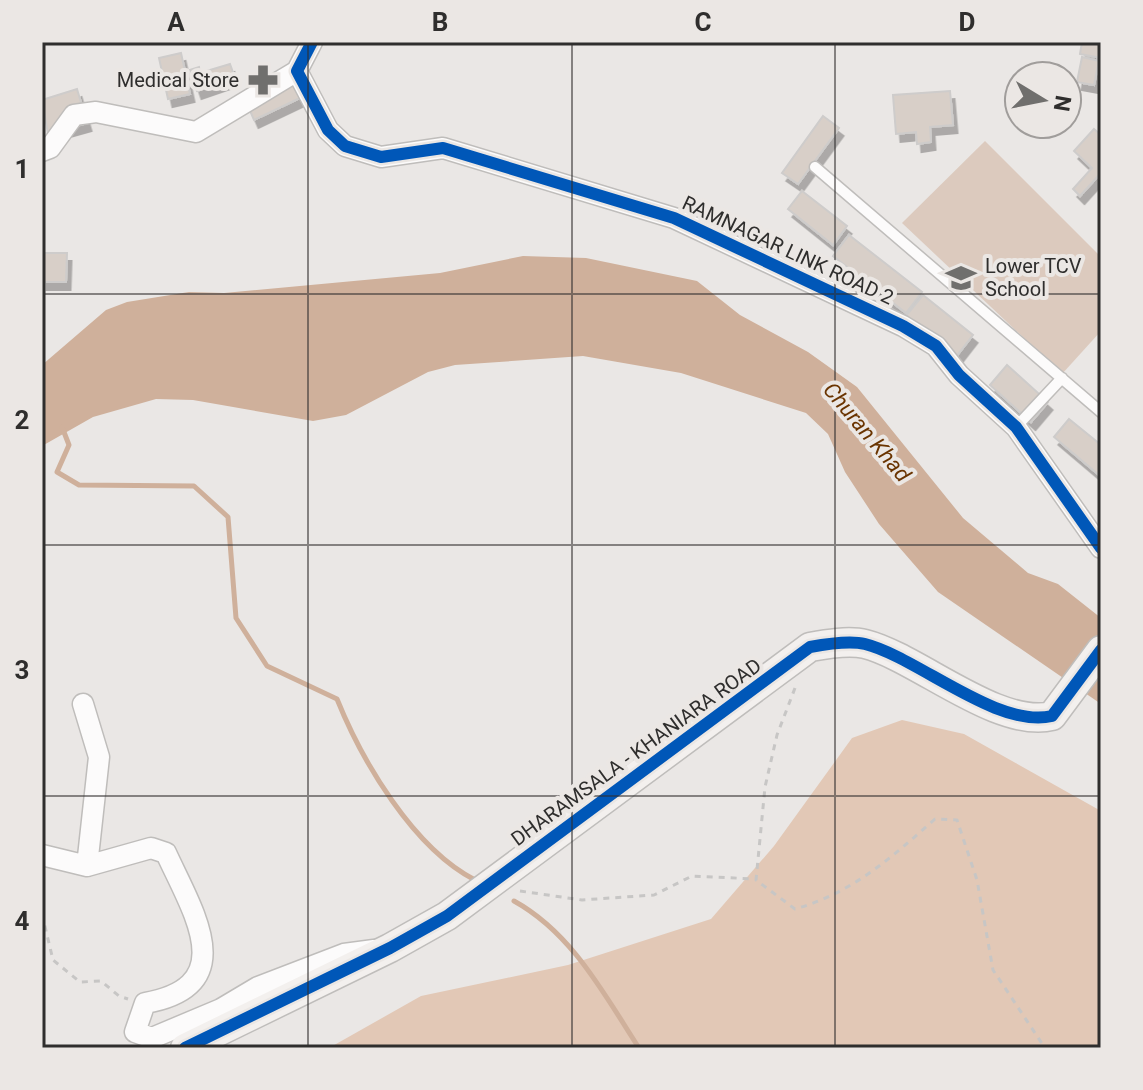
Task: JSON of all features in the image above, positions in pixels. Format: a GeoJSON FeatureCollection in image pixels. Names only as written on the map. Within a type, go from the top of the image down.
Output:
{"type":"FeatureCollection","features":[{"type":"Feature","properties":{"kind":"street"},"geometry":{"type":"LineString","coordinates":[[42,151],[50,148],[74,115],[85,113],[96,112],[196,132],[297,71],[312,42]]}},
{"type":"Feature","properties":{"kind":"street","name":"RAMNAGAR LINK ROAD 2"},"geometry":{"type":"LineString","coordinates":[[297,71],[328,130],[345,146],[381,157],[443,148],[674,218],[903,326],[936,346],[959,375],[1016,427],[1101,548]]}},
{"type":"Feature","properties":{"kind":"street"},"geometry":{"type":"LineString","coordinates":[[810,647],[865,644],[978,700],[1036,719],[1052,716],[1095,657]]}},
{"type":"Feature","properties":{"kind":"street","name":"DHARAMSALA - KHANIARA ROAD"},"geometry":{"type":"LineString","coordinates":[[185,1048],[212,1039],[390,948],[484,890],[810,647]]}},
{"type":"Feature","properties":{"kind":"street"},"geometry":{"type":"LineString","coordinates":[[83,704],[99,757],[87,866]]}},
{"type":"Feature","properties":{"kind":"street"},"geometry":{"type":"LineString","coordinates":[[42,855],[87,866],[151,848],[166,853],[204,938],[202,966],[192,985],[170,999],[145,1003],[135,1032],[152,1038],[221,1009],[258,987],[313,965],[344,954],[390,948]]}},
{"type":"Feature","properties":{"kind":"lane"},"geometry":{"type":"LineString","coordinates":[[815,167],[1101,412]]}},
{"type":"Feature","properties":{"kind":"lane"},"geometry":{"type":"LineString","coordinates":[[1016,427],[1062,378]]}},
{"type":"Feature","properties":{"kind":"path"},"geometry":{"type":"LineString","coordinates":[[756,880],[765,787],[777,735],[810,647]]}},
{"type":"Feature","properties":{"kind":"path"},"geometry":{"type":"LineString","coordinates":[[484,890],[517,890],[582,900],[654,895],[692,876],[756,880],[795,909],[826,901],[877,871],[935,819],[957,820],[977,880],[993,970],[1045,1048]]}},
{"type":"Feature","properties":{"kind":"path"},"geometry":{"type":"LineString","coordinates":[[42,914],[53,960],[80,982],[101,981],[119,996],[145,1003]]}},
{"type":"Feature","properties":{"kind":"shaded area"},"geometry":{"type":"Polygon","coordinates":[[[985,141],[1101,257],[1101,331],[1062,374],[902,223],[985,141]]]}},
{"type":"Feature","properties":{"kind":"shaded area"},"geometry":{"type":"Polygon","coordinates":[[[902,720],[964,734],[1101,811],[1101,1048],[329,1048],[421,996],[568,965],[711,919],[774,846],[852,738],[902,720]]]}},
{"type":"Feature","properties":{"kind":"water","name":"Churan Khad"},"geometry":{"type":"Polygon","coordinates":[[[523,256],[586,258],[697,281],[740,315],[808,352],[857,387],[963,518],[1028,573],[1058,584],[1101,618],[1101,704],[938,592],[879,524],[845,472],[828,434],[806,413],[681,373],[583,356],[455,365],[428,372],[346,415],[313,421],[193,400],[156,399],[93,417],[42,446],[42,365],[106,310],[127,302],[189,292],[224,293],[440,273],[523,256]]]}},
{"type":"Feature","properties":{"kind":"building"},"geometry":{"type":"Polygon","coordinates":[[[1082,42],[1101,42],[1101,58],[1080,54],[1082,42]]]}},
{"type":"Feature","properties":{"kind":"building"},"geometry":{"type":"Polygon","coordinates":[[[181,53],[190,94],[168,99],[159,58],[181,53]]]}},
{"type":"Feature","properties":{"kind":"building"},"geometry":{"type":"Polygon","coordinates":[[[1082,57],[1099,61],[1094,85],[1083,83],[1082,57]]]}},
{"type":"Feature","properties":{"kind":"building"},"geometry":{"type":"Polygon","coordinates":[[[230,64],[235,78],[197,91],[190,70],[199,67],[200,73],[230,64]]]}},
{"type":"Feature","properties":{"kind":"building"},"geometry":{"type":"Polygon","coordinates":[[[295,84],[302,97],[254,120],[248,106],[295,84]]]}},
{"type":"Feature","properties":{"kind":"building"},"geometry":{"type":"Polygon","coordinates":[[[77,89],[87,123],[48,134],[42,100],[77,89]]]}},
{"type":"Feature","properties":{"kind":"building"},"geometry":{"type":"Polygon","coordinates":[[[950,91],[953,125],[930,127],[931,142],[917,144],[916,132],[896,134],[893,95],[950,91]]]}},
{"type":"Feature","properties":{"kind":"building"},"geometry":{"type":"Polygon","coordinates":[[[823,116],[839,128],[798,184],[782,173],[823,116]]]}},
{"type":"Feature","properties":{"kind":"building"},"geometry":{"type":"Polygon","coordinates":[[[1094,129],[1101,135],[1101,177],[1099,175],[1080,196],[1073,189],[1092,168],[1074,151],[1094,129]]]}},
{"type":"Feature","properties":{"kind":"building"},"geometry":{"type":"Polygon","coordinates":[[[802,191],[847,226],[833,245],[788,209],[802,191]]]}},
{"type":"Feature","properties":{"kind":"building"},"geometry":{"type":"Polygon","coordinates":[[[849,235],[922,292],[906,313],[833,256],[849,235]]]}},
{"type":"Feature","properties":{"kind":"building"},"geometry":{"type":"Polygon","coordinates":[[[42,253],[67,253],[66,282],[42,282],[42,253]]]}},
{"type":"Feature","properties":{"kind":"building"},"geometry":{"type":"Polygon","coordinates":[[[923,295],[973,335],[955,358],[905,317],[923,295]]]}},
{"type":"Feature","properties":{"kind":"building"},"geometry":{"type":"Polygon","coordinates":[[[1007,365],[1048,402],[1031,422],[990,385],[1007,365]]]}},
{"type":"Feature","properties":{"kind":"building"},"geometry":{"type":"Polygon","coordinates":[[[1069,419],[1101,445],[1099,475],[1054,437],[1069,419]]]}},
{"type":"Feature","properties":{"kind":"waterway"},"geometry":{"type":"LineString","coordinates":[[62,427],[69,445],[57,472],[79,485],[194,486],[228,517],[236,618],[267,666],[337,699],[360,749],[392,801],[431,847],[452,866],[475,880]]}},
{"type":"Feature","properties":{"kind":"waterway"},"geometry":{"type":"LineString","coordinates":[[514,901],[535,914],[570,947],[639,1048]]}},
{"type":"Feature","properties":{"kind":"cycle path"},"geometry":{"type":"LineString","coordinates":[[312,42],[297,71],[328,130],[345,146],[381,157],[443,148],[674,218],[903,326],[936,346],[959,375],[1016,427],[1101,548]]}},
{"type":"Feature","properties":{"kind":"cycle path"},"geometry":{"type":"LineString","coordinates":[[185,1048],[390,948],[447,916],[810,647],[845,642],[865,644],[886,651],[982,702],[1030,717],[1052,716],[1101,650]]}},
{"type":"Feature","properties":{"kind":"place","name":"Medical Store"},"geometry":{"type":"Point","coordinates":[263,80]}},
{"type":"Feature","properties":{"kind":"place","name":"Lower TCV School"},"geometry":{"type":"Point","coordinates":[961,278]}}]}
